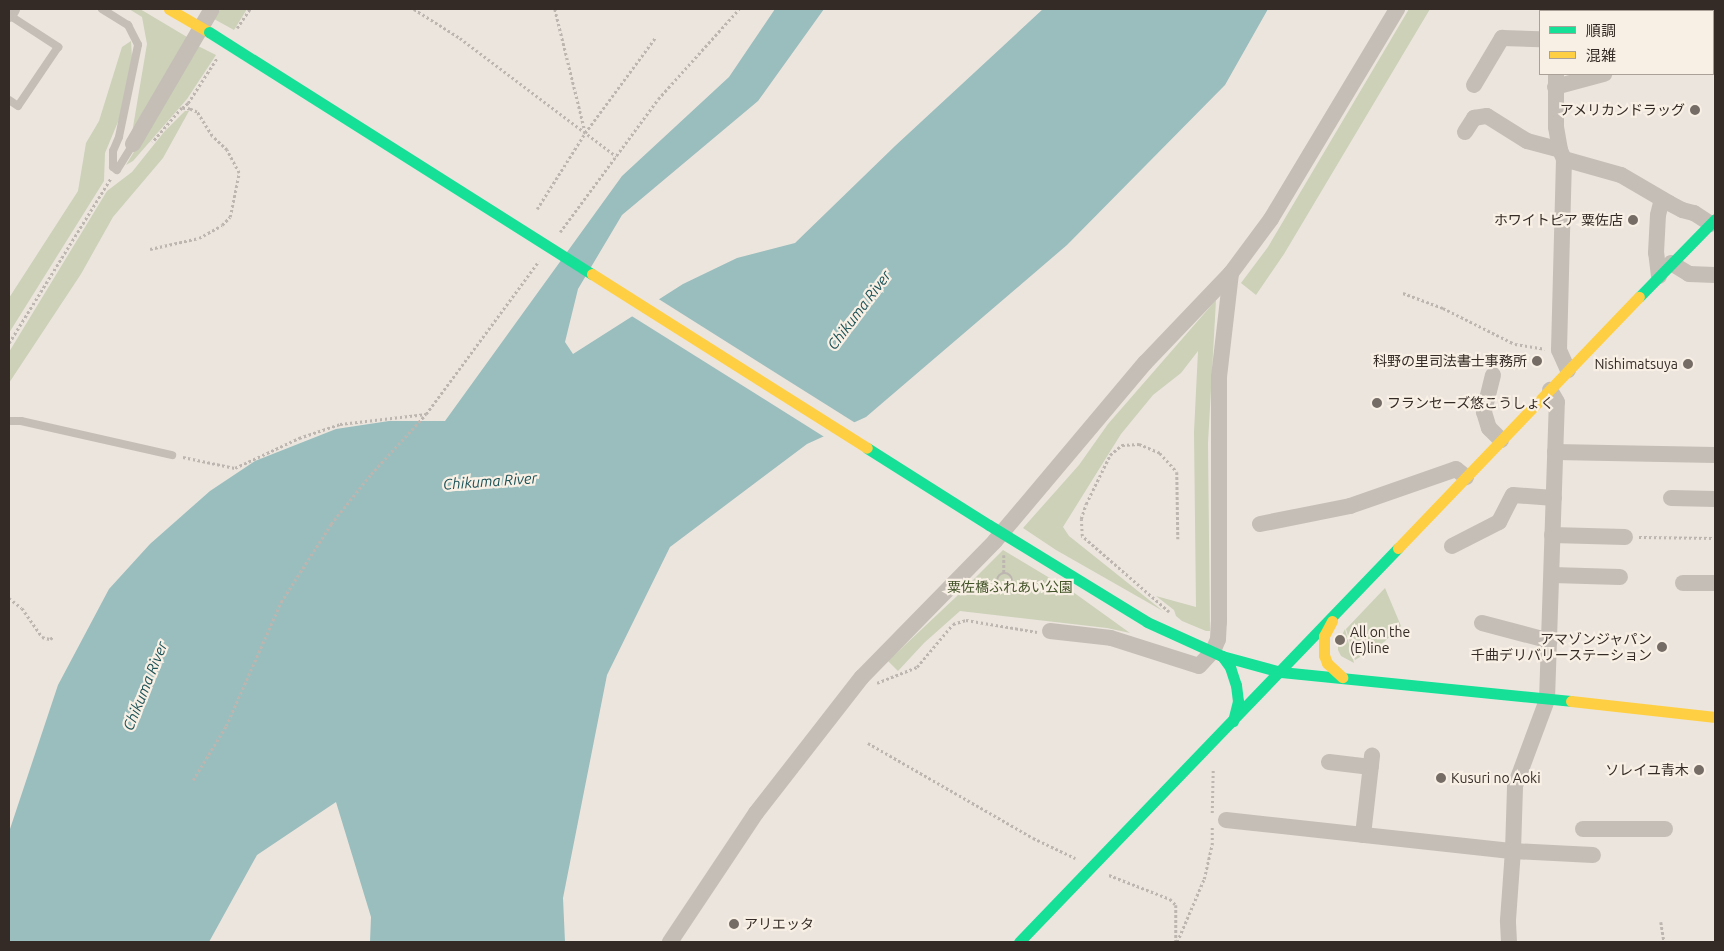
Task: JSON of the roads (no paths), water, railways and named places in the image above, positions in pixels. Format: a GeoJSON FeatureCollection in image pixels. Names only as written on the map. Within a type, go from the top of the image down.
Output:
{"type":"FeatureCollection","features":[{"type":"Feature","properties":{"kind":"street"},"geometry":{"type":"LineString","coordinates":[[9,14],[12,9]]}},
{"type":"Feature","properties":{"kind":"street"},"geometry":{"type":"LineString","coordinates":[[169,9],[995,529],[1147,622],[1166,631],[1217,654],[1281,672],[1715,717]]}},
{"type":"Feature","properties":{"kind":"street"},"geometry":{"type":"LineString","coordinates":[[132,144],[205,30],[212,9]]}},
{"type":"Feature","properties":{"kind":"street"},"geometry":{"type":"LineString","coordinates":[[670,942],[756,813],[854,689],[1145,363],[1230,273],[1271,219],[1398,9]]}},
{"type":"Feature","properties":{"kind":"street"},"geometry":{"type":"LineString","coordinates":[[1474,85],[1502,38],[1539,39]]}},
{"type":"Feature","properties":{"kind":"street"},"geometry":{"type":"LineString","coordinates":[[1568,370],[1559,350],[1562,154],[1556,127],[1556,80],[1596,75]]}},
{"type":"Feature","properties":{"kind":"street"},"geometry":{"type":"LineString","coordinates":[[1019,942],[1209,747],[1568,370],[1713,221],[1682,210],[1621,175],[1527,141],[1486,116],[1474,118],[1465,132]]}},
{"type":"Feature","properties":{"kind":"street"},"geometry":{"type":"LineString","coordinates":[[1659,276],[1656,253],[1658,215],[1662,199]]}},
{"type":"Feature","properties":{"kind":"street"},"geometry":{"type":"LineString","coordinates":[[1671,263],[1689,274],[1715,275]]}},
{"type":"Feature","properties":{"kind":"street"},"geometry":{"type":"LineString","coordinates":[[1230,273],[1219,377],[1219,622],[1217,654],[1230,667],[1236,684],[1238,701],[1233,721]]}},
{"type":"Feature","properties":{"kind":"street"},"geometry":{"type":"LineString","coordinates":[[1493,375],[1484,412],[1489,428],[1501,440]]}},
{"type":"Feature","properties":{"kind":"street"},"geometry":{"type":"LineString","coordinates":[[1509,942],[1508,920],[1515,786],[1547,700],[1557,402],[1550,390]]}},
{"type":"Feature","properties":{"kind":"street"},"geometry":{"type":"LineString","coordinates":[[1555,452],[1715,455]]}},
{"type":"Feature","properties":{"kind":"street"},"geometry":{"type":"LineString","coordinates":[[1260,524],[1350,506],[1456,469],[1466,477]]}},
{"type":"Feature","properties":{"kind":"street"},"geometry":{"type":"LineString","coordinates":[[1452,546],[1499,522],[1513,495],[1554,498]]}},
{"type":"Feature","properties":{"kind":"street"},"geometry":{"type":"LineString","coordinates":[[1671,498],[1715,499]]}},
{"type":"Feature","properties":{"kind":"street"},"geometry":{"type":"LineString","coordinates":[[1552,535],[1625,536]]}},
{"type":"Feature","properties":{"kind":"street"},"geometry":{"type":"LineString","coordinates":[[1552,575],[1620,577]]}},
{"type":"Feature","properties":{"kind":"street"},"geometry":{"type":"LineString","coordinates":[[1683,583],[1715,583]]}},
{"type":"Feature","properties":{"kind":"street"},"geometry":{"type":"LineString","coordinates":[[1334,615],[1324,636],[1323,644],[1327,663],[1342,678]]}},
{"type":"Feature","properties":{"kind":"street"},"geometry":{"type":"LineString","coordinates":[[1482,623],[1550,641]]}},
{"type":"Feature","properties":{"kind":"street"},"geometry":{"type":"LineString","coordinates":[[1050,631],[1111,638],[1199,666],[1217,654]]}},
{"type":"Feature","properties":{"kind":"street"},"geometry":{"type":"LineString","coordinates":[[1329,762],[1372,762],[1363,835]]}},
{"type":"Feature","properties":{"kind":"street"},"geometry":{"type":"LineString","coordinates":[[1226,820],[1513,851],[1588,855],[1584,825],[1656,825]]}},
{"type":"Feature","properties":{"kind":"lane"},"geometry":{"type":"LineString","coordinates":[[102,9],[128,25],[138,44],[119,137],[112,151],[112,167],[117,170],[132,144]]}},
{"type":"Feature","properties":{"kind":"lane"},"geometry":{"type":"LineString","coordinates":[[9,14],[58,47],[18,106],[9,100]]}},
{"type":"Feature","properties":{"kind":"lane"},"geometry":{"type":"LineString","coordinates":[[9,421],[21,421],[172,455]]}},
{"type":"Feature","properties":{"kind":"water","name":"Chikuma River"},"geometry":{"type":"Polygon","coordinates":[[[775,9],[824,9],[758,101],[622,215],[578,289],[565,342],[573,354],[683,284],[737,258],[795,243],[895,146],[1043,9],[1268,9],[1225,85],[1067,245],[866,417],[807,444],[670,547],[607,675],[563,898],[565,942],[370,942],[371,917],[336,802],[257,855],[209,942],[9,942],[9,832],[58,685],[109,589],[150,544],[210,491],[255,461],[336,429],[389,421],[445,421],[622,176],[729,77],[775,9]]]}},
{"type":"Feature","properties":{"kind":"place","name":"アメリカンドラッグ"},"geometry":{"type":"Point","coordinates":[1695,110]}},
{"type":"Feature","properties":{"kind":"place","name":"ホワイトピア 粟佐店"},"geometry":{"type":"Point","coordinates":[1633,220]}},
{"type":"Feature","properties":{"kind":"place","name":"科野の里司法書士事務所"},"geometry":{"type":"Point","coordinates":[1537,361]}},
{"type":"Feature","properties":{"kind":"place","name":"Nishimatsuya"},"geometry":{"type":"Point","coordinates":[1688,364]}},
{"type":"Feature","properties":{"kind":"place","name":"フランセーズ悠こうしょく"},"geometry":{"type":"Point","coordinates":[1377,403]}},
{"type":"Feature","properties":{"kind":"place","name":"All on the (E)line"},"geometry":{"type":"Point","coordinates":[1340,640]}},
{"type":"Feature","properties":{"kind":"place","name":"アマゾンジャパン 千曲デリバリーステーション"},"geometry":{"type":"Point","coordinates":[1662,647]}},
{"type":"Feature","properties":{"kind":"place","name":"ソレイユ青木"},"geometry":{"type":"Point","coordinates":[1699,770]}},
{"type":"Feature","properties":{"kind":"place","name":"Kusuri no Aoki"},"geometry":{"type":"Point","coordinates":[1441,778]}},
{"type":"Feature","properties":{"kind":"place","name":"アリエッタ"},"geometry":{"type":"Point","coordinates":[734,924]}},
{"type":"Feature","properties":{"kind":"park label","name":"粟佐橋ふれあい公園"},"geometry":{"type":"Point","coordinates":[1010,587]}}]}
